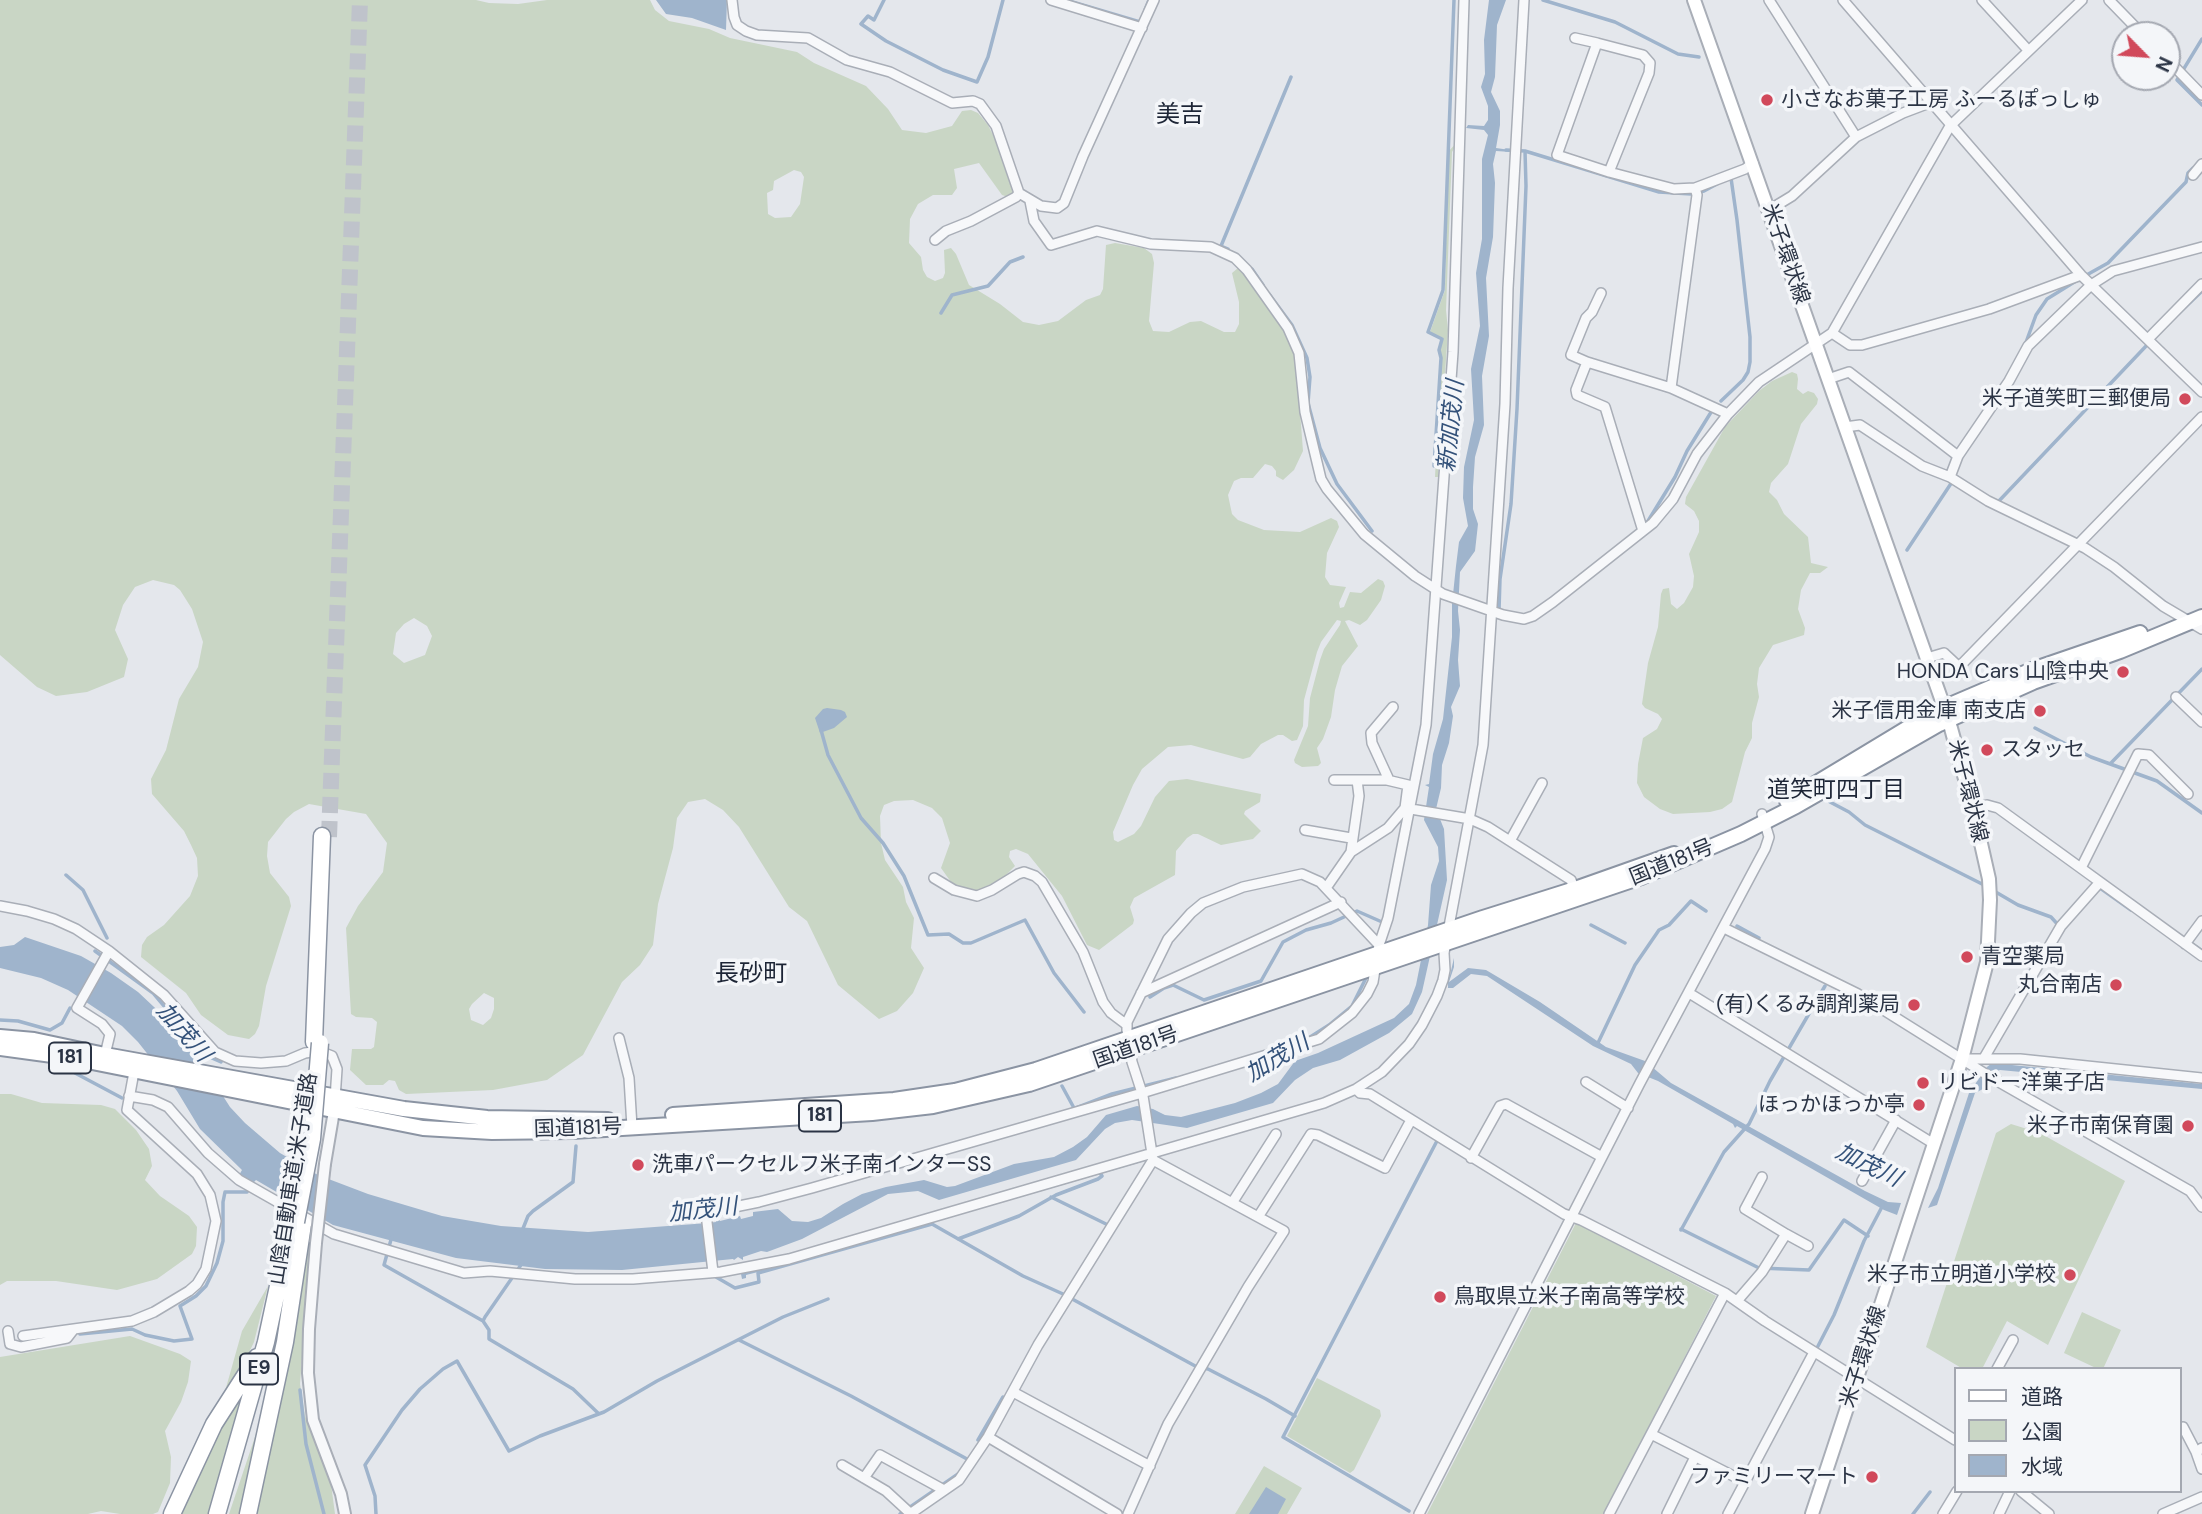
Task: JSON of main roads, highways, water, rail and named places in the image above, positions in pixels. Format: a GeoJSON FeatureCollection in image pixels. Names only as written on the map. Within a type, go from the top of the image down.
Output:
{"type":"FeatureCollection","features":[{"type":"Feature","properties":{"kind":"highway","name":"国道181号"},"geometry":{"type":"LineString","coordinates":[[242,1087],[334,1111],[435,1129],[519,1132],[632,1123],[872,1113],[933,1107],[1029,1084],[1128,1038],[1701,853],[1763,818],[1796,806],[1922,734],[1947,714],[2194,621],[2202,607]]}},
{"type":"Feature","properties":{"kind":"highway","name":"山陰自動車道;米子道路"},"geometry":{"type":"LineString","coordinates":[[220,1514],[271,1343],[312,1139],[325,836]]}},
{"type":"Feature","properties":{"kind":"highway","name":"国道181号"},"geometry":{"type":"LineString","coordinates":[[0,1037],[34,1040],[138,1069],[242,1087],[335,1096],[404,1109],[487,1118],[632,1123]]}},
{"type":"Feature","properties":{"kind":"highway","name":"山陰自動車道;米子道路"},"geometry":{"type":"LineString","coordinates":[[220,1514],[297,1222],[317,1042]]}},
{"type":"Feature","properties":{"kind":"highway","name":"国道181号"},"geometry":{"type":"LineString","coordinates":[[0,1048],[103,1060]]}},
{"type":"Feature","properties":{"kind":"highway"},"geometry":{"type":"LineString","coordinates":[[248,1514],[285,1342],[297,1222]]}},
{"type":"Feature","properties":{"kind":"highway"},"geometry":{"type":"LineString","coordinates":[[172,1514],[214,1424],[266,1342]]}},
{"type":"Feature","properties":{"kind":"main road","name":"米子環状線"},"geometry":{"type":"LineString","coordinates":[[1694,0],[1947,714],[1989,878],[1991,920],[1987,962],[1962,1059],[1812,1514]]}},
{"type":"Feature","properties":{"kind":"water"},"geometry":{"type":"Polygon","coordinates":[[[656,0],[727,0],[726,30],[692,18],[666,14],[656,0]]]}},
{"type":"Feature","properties":{"kind":"water"},"geometry":{"type":"Polygon","coordinates":[[[1489,0],[1506,0],[1497,25],[1495,77],[1491,92],[1500,111],[1496,148],[1511,152],[1496,151],[1493,164],[1493,237],[1486,278],[1489,336],[1482,376],[1484,425],[1475,457],[1473,487],[1473,509],[1478,524],[1475,551],[1460,572],[1460,686],[1451,707],[1453,716],[1436,809],[1444,829],[1447,880],[1422,992],[1412,1014],[1389,1033],[1340,1060],[1313,1068],[1295,1080],[1273,1103],[1187,1128],[1132,1120],[1115,1123],[1105,1129],[1076,1160],[939,1200],[918,1191],[888,1194],[802,1239],[767,1252],[761,1251],[743,1257],[743,1260],[738,1257],[734,1260],[622,1270],[545,1269],[456,1258],[333,1225],[256,1180],[250,1186],[238,1177],[242,1170],[200,1129],[177,1091],[122,1026],[68,990],[41,978],[0,968],[0,947],[14,945],[25,937],[81,956],[111,973],[138,992],[169,1021],[198,1057],[230,1107],[245,1123],[280,1153],[318,1175],[368,1194],[442,1216],[501,1226],[588,1232],[708,1223],[716,1222],[716,1215],[720,1221],[740,1216],[741,1219],[753,1216],[753,1212],[778,1209],[792,1221],[808,1222],[821,1218],[862,1194],[886,1187],[924,1180],[947,1187],[955,1186],[1014,1164],[1054,1157],[1087,1137],[1106,1115],[1137,1106],[1181,1117],[1235,1103],[1278,1084],[1295,1061],[1394,1018],[1409,1004],[1416,985],[1428,925],[1431,885],[1439,861],[1438,847],[1424,820],[1429,787],[1425,785],[1429,784],[1433,754],[1443,719],[1459,542],[1468,526],[1463,498],[1464,467],[1474,420],[1471,369],[1480,326],[1476,273],[1482,239],[1482,159],[1488,135],[1484,130],[1466,128],[1468,125],[1484,126],[1488,120],[1488,106],[1481,87],[1485,74],[1484,40],[1489,0]]]}},
{"type":"Feature","properties":{"kind":"water"},"geometry":{"type":"Polygon","coordinates":[[[827,708],[841,710],[847,717],[834,728],[820,733],[815,718],[827,708]]]}},
{"type":"Feature","properties":{"kind":"water"},"geometry":{"type":"Polygon","coordinates":[[[1454,958],[1449,982],[1468,968],[1486,970],[1540,1002],[1606,1047],[1645,1061],[1671,1083],[1865,1191],[1888,1202],[1901,1203],[1897,1215],[1737,1126],[1735,1128],[1733,1124],[1658,1081],[1638,1073],[1631,1064],[1593,1046],[1487,976],[1471,974],[1453,988],[1448,988],[1448,983],[1441,992],[1450,975],[1454,958]]]}},
{"type":"Feature","properties":{"kind":"water"},"geometry":{"type":"Polygon","coordinates":[[[1992,1063],[2202,1084],[2202,1089],[2000,1070],[1994,1072],[1982,1086],[1983,1089],[1975,1093],[1937,1205],[1928,1208],[1938,1188],[1969,1093],[1992,1063]]]}},
{"type":"Feature","properties":{"kind":"water"},"geometry":{"type":"Polygon","coordinates":[[[1144,1158],[1145,1161],[746,1275],[746,1278],[742,1279],[741,1274],[738,1274],[1144,1158]]]}},
{"type":"Feature","properties":{"kind":"water"},"geometry":{"type":"Polygon","coordinates":[[[1266,1487],[1286,1499],[1278,1514],[1249,1514],[1266,1487]]]}},
{"type":"Feature","properties":{"kind":"waterway"},"geometry":{"type":"LineString","coordinates":[[884,0],[874,20],[868,16],[861,24],[886,41],[943,70],[977,82],[988,57],[1003,0]]}},
{"type":"Feature","properties":{"kind":"waterway"},"geometry":{"type":"LineString","coordinates":[[1066,0],[1140,22]]}},
{"type":"Feature","properties":{"kind":"waterway"},"geometry":{"type":"LineString","coordinates":[[1145,10],[1149,0]]}},
{"type":"Feature","properties":{"kind":"waterway","name":"新加茂川"},"geometry":{"type":"LineString","coordinates":[[1434,466],[1441,358],[1439,350],[1442,339],[1428,332],[1443,290],[1454,0]]}},
{"type":"Feature","properties":{"kind":"waterway"},"geometry":{"type":"LineString","coordinates":[[1543,0],[1615,22],[1678,54],[1699,57]]}},
{"type":"Feature","properties":{"kind":"waterway"},"geometry":{"type":"LineString","coordinates":[[2202,39],[2177,80],[2202,105]]}},
{"type":"Feature","properties":{"kind":"waterway"},"geometry":{"type":"LineString","coordinates":[[1228,249],[1221,246],[1291,77]]}},
{"type":"Feature","properties":{"kind":"waterway"},"geometry":{"type":"LineString","coordinates":[[1506,150],[1525,151],[1659,192],[1691,194],[1717,184]]}},
{"type":"Feature","properties":{"kind":"waterway"},"geometry":{"type":"LineString","coordinates":[[1502,611],[1499,610],[1500,579],[1511,504],[1517,409],[1525,151]]}},
{"type":"Feature","properties":{"kind":"waterway"},"geometry":{"type":"LineString","coordinates":[[2083,277],[2108,263],[2186,182],[2188,173],[2193,168]]}},
{"type":"Feature","properties":{"kind":"waterway"},"geometry":{"type":"LineString","coordinates":[[1721,401],[1743,380],[1750,362],[1750,337],[1731,178]]}},
{"type":"Feature","properties":{"kind":"waterway"},"geometry":{"type":"LineString","coordinates":[[941,313],[952,295],[988,286],[1010,262],[1023,257]]}},
{"type":"Feature","properties":{"kind":"waterway"},"geometry":{"type":"LineString","coordinates":[[1252,269],[1263,285]]}},
{"type":"Feature","properties":{"kind":"waterway"},"geometry":{"type":"LineString","coordinates":[[2025,345],[2036,315],[2047,299],[2076,281]]}},
{"type":"Feature","properties":{"kind":"waterway"},"geometry":{"type":"LineString","coordinates":[[2178,314],[2202,291]]}},
{"type":"Feature","properties":{"kind":"waterway"},"geometry":{"type":"LineString","coordinates":[[1269,294],[1292,325],[1307,358],[1310,377],[1308,403],[1320,448],[1337,484],[1372,531]]}},
{"type":"Feature","properties":{"kind":"waterway"},"geometry":{"type":"LineString","coordinates":[[1997,503],[2148,344]]}},
{"type":"Feature","properties":{"kind":"waterway"},"geometry":{"type":"LineString","coordinates":[[1642,526],[1648,521],[1675,477],[1687,451],[1713,409]]}},
{"type":"Feature","properties":{"kind":"waterway"},"geometry":{"type":"LineString","coordinates":[[1907,550],[1952,482]]}},
{"type":"Feature","properties":{"kind":"waterway"},"geometry":{"type":"LineString","coordinates":[[2111,763],[2202,669]]}},
{"type":"Feature","properties":{"kind":"waterway"},"geometry":{"type":"LineString","coordinates":[[2035,728],[2091,757],[2157,781],[2202,813]]}},
{"type":"Feature","properties":{"kind":"waterway"},"geometry":{"type":"LineString","coordinates":[[821,730],[828,755],[861,818],[883,843],[904,876],[928,935],[949,934],[963,943],[971,943],[1025,920],[1054,973],[1084,1012]]}},
{"type":"Feature","properties":{"kind":"waterway"},"geometry":{"type":"LineString","coordinates":[[1830,802],[1865,825],[1984,885]]}},
{"type":"Feature","properties":{"kind":"waterway"},"geometry":{"type":"LineString","coordinates":[[66,875],[83,890],[107,938]]}},
{"type":"Feature","properties":{"kind":"waterway"},"geometry":{"type":"LineString","coordinates":[[2098,890],[2100,888],[2131,910]]}},
{"type":"Feature","properties":{"kind":"waterway"},"geometry":{"type":"LineString","coordinates":[[1994,891],[2018,905],[2051,917],[2060,927]]}},
{"type":"Feature","properties":{"kind":"waterway"},"geometry":{"type":"LineString","coordinates":[[1597,1045],[1635,965],[1659,930],[1669,925],[1691,901],[1706,911]]}},
{"type":"Feature","properties":{"kind":"waterway"},"geometry":{"type":"LineString","coordinates":[[1150,997],[1173,985],[1204,1000],[1261,981],[1283,942],[1306,930],[1331,923],[1357,911],[1382,922]]}},
{"type":"Feature","properties":{"kind":"waterway"},"geometry":{"type":"LineString","coordinates":[[1591,925],[1625,943]]}},
{"type":"Feature","properties":{"kind":"waterway"},"geometry":{"type":"LineString","coordinates":[[1737,926],[1759,938]]}},
{"type":"Feature","properties":{"kind":"waterway"},"geometry":{"type":"LineString","coordinates":[[2192,944],[2202,951]]}},
{"type":"Feature","properties":{"kind":"waterway","name":"加茂川"},"geometry":{"type":"LineString","coordinates":[[95,951],[153,993],[205,1055],[221,1062]]}},
{"type":"Feature","properties":{"kind":"waterway","name":"加茂川"},"geometry":{"type":"LineString","coordinates":[[1307,1039],[1352,1006],[1366,978]]}},
{"type":"Feature","properties":{"kind":"waterway"},"geometry":{"type":"LineString","coordinates":[[1681,1230],[1724,1152],[1749,1124],[1770,1081],[1825,986]]}},
{"type":"Feature","properties":{"kind":"waterway"},"geometry":{"type":"LineString","coordinates":[[0,1020],[18,1021],[50,1030],[62,1023],[70,1008]]}},
{"type":"Feature","properties":{"kind":"waterway"},"geometry":{"type":"LineString","coordinates":[[75,1073],[122,1098]]}},
{"type":"Feature","properties":{"kind":"waterway"},"geometry":{"type":"LineString","coordinates":[[1076,1108],[1112,1094],[1176,1078]]}},
{"type":"Feature","properties":{"kind":"waterway"},"geometry":{"type":"LineString","coordinates":[[1062,1086],[1074,1108]]}},
{"type":"Feature","properties":{"kind":"waterway"},"geometry":{"type":"LineString","coordinates":[[1409,1511],[1283,1437],[1439,1137]]}},
{"type":"Feature","properties":{"kind":"waterway"},"geometry":{"type":"LineString","coordinates":[[522,1231],[533,1211],[573,1182],[576,1146]]}},
{"type":"Feature","properties":{"kind":"waterway"},"geometry":{"type":"LineString","coordinates":[[958,1239],[1019,1216],[1056,1195],[1098,1179],[1102,1176],[1100,1173]]}},
{"type":"Feature","properties":{"kind":"waterway"},"geometry":{"type":"LineString","coordinates":[[80,1334],[132,1329],[145,1335],[174,1341],[192,1339],[180,1306],[206,1286],[217,1263],[223,1241],[225,1192],[247,1192],[249,1187]]}},
{"type":"Feature","properties":{"kind":"waterway"},"geometry":{"type":"LineString","coordinates":[[1051,1197],[1106,1224]]}},
{"type":"Feature","properties":{"kind":"waterway"},"geometry":{"type":"LineString","coordinates":[[1817,1348],[1834,1315],[1864,1241],[1883,1205]]}},
{"type":"Feature","properties":{"kind":"waterway"},"geometry":{"type":"LineString","coordinates":[[1681,1229],[1759,1268],[1809,1270],[1844,1220],[1868,1236]]}},
{"type":"Feature","properties":{"kind":"waterway"},"geometry":{"type":"LineString","coordinates":[[716,1277],[735,1288],[759,1282],[758,1273],[932,1224],[1023,1276],[1063,1294],[1197,1367],[1208,1369],[1295,1416]]}},
{"type":"Feature","properties":{"kind":"waterway"},"geometry":{"type":"LineString","coordinates":[[392,1236],[384,1265],[483,1321]]}},
{"type":"Feature","properties":{"kind":"waterway"},"geometry":{"type":"LineString","coordinates":[[523,1262],[483,1321],[489,1330],[489,1339],[573,1389],[599,1414]]}},
{"type":"Feature","properties":{"kind":"waterway"},"geometry":{"type":"LineString","coordinates":[[376,1514],[375,1496],[365,1465],[402,1410],[420,1389],[457,1361],[509,1451],[540,1436],[604,1412],[657,1381],[783,1317],[828,1299]]}},
{"type":"Feature","properties":{"kind":"waterway"},"geometry":{"type":"LineString","coordinates":[[739,1340],[851,1396],[967,1459]]}},
{"type":"Feature","properties":{"kind":"waterway"},"geometry":{"type":"LineString","coordinates":[[300,1390],[306,1444],[324,1514]]}},
{"type":"Feature","properties":{"kind":"waterway"},"geometry":{"type":"LineString","coordinates":[[978,1440],[1003,1397]]}},
{"type":"Feature","properties":{"kind":"waterway"},"geometry":{"type":"LineString","coordinates":[[900,1514],[958,1474]]}},
{"type":"Feature","properties":{"kind":"waterway"},"geometry":{"type":"LineString","coordinates":[[1913,1514],[1930,1492]]}},
{"type":"Feature","properties":{"kind":"tunnel"},"geometry":{"type":"LineString","coordinates":[[329,837],[360,0]]}},
{"type":"Feature","properties":{"kind":"place","name":"小さなお菓子工房 ふーるぽっしゅ"},"geometry":{"type":"Point","coordinates":[1767,100]}},
{"type":"Feature","properties":{"kind":"place","name":"米子道笑町三郵便局"},"geometry":{"type":"Point","coordinates":[2185,399]}},
{"type":"Feature","properties":{"kind":"place","name":"HONDA Cars 山陰中央"},"geometry":{"type":"Point","coordinates":[2123,672]}},
{"type":"Feature","properties":{"kind":"place","name":"米子信用金庫 南支店"},"geometry":{"type":"Point","coordinates":[2040,711]}},
{"type":"Feature","properties":{"kind":"place","name":"スタッセ"},"geometry":{"type":"Point","coordinates":[1987,750]}},
{"type":"Feature","properties":{"kind":"place","name":"青空薬局"},"geometry":{"type":"Point","coordinates":[1967,957]}},
{"type":"Feature","properties":{"kind":"place","name":"丸合南店"},"geometry":{"type":"Point","coordinates":[2116,985]}},
{"type":"Feature","properties":{"kind":"place","name":"(有)くるみ調剤薬局"},"geometry":{"type":"Point","coordinates":[1914,1005]}},
{"type":"Feature","properties":{"kind":"place","name":"リビドー洋菓子店"},"geometry":{"type":"Point","coordinates":[1923,1083]}},
{"type":"Feature","properties":{"kind":"place","name":"ほっかほっか亭"},"geometry":{"type":"Point","coordinates":[1919,1105]}},
{"type":"Feature","properties":{"kind":"place","name":"米子市南保育園"},"geometry":{"type":"Point","coordinates":[2188,1126]}},
{"type":"Feature","properties":{"kind":"place","name":"洗車パークセルフ米子南インターSS"},"geometry":{"type":"Point","coordinates":[638,1165]}},
{"type":"Feature","properties":{"kind":"place","name":"米子市立明道小学校"},"geometry":{"type":"Point","coordinates":[2070,1275]}},
{"type":"Feature","properties":{"kind":"place","name":"鳥取県立米子南高等学校"},"geometry":{"type":"Point","coordinates":[1440,1297]}},
{"type":"Feature","properties":{"kind":"place","name":"ファミリーマート"},"geometry":{"type":"Point","coordinates":[1872,1477]}},
{"type":"Feature","properties":{"kind":"district","name":"美吉"},"geometry":{"type":"Point","coordinates":[1180,116]}},
{"type":"Feature","properties":{"kind":"district","name":"道笑町四丁目"},"geometry":{"type":"Point","coordinates":[1836,791]}},
{"type":"Feature","properties":{"kind":"district","name":"長砂町"},"geometry":{"type":"Point","coordinates":[751,975]}}]}
